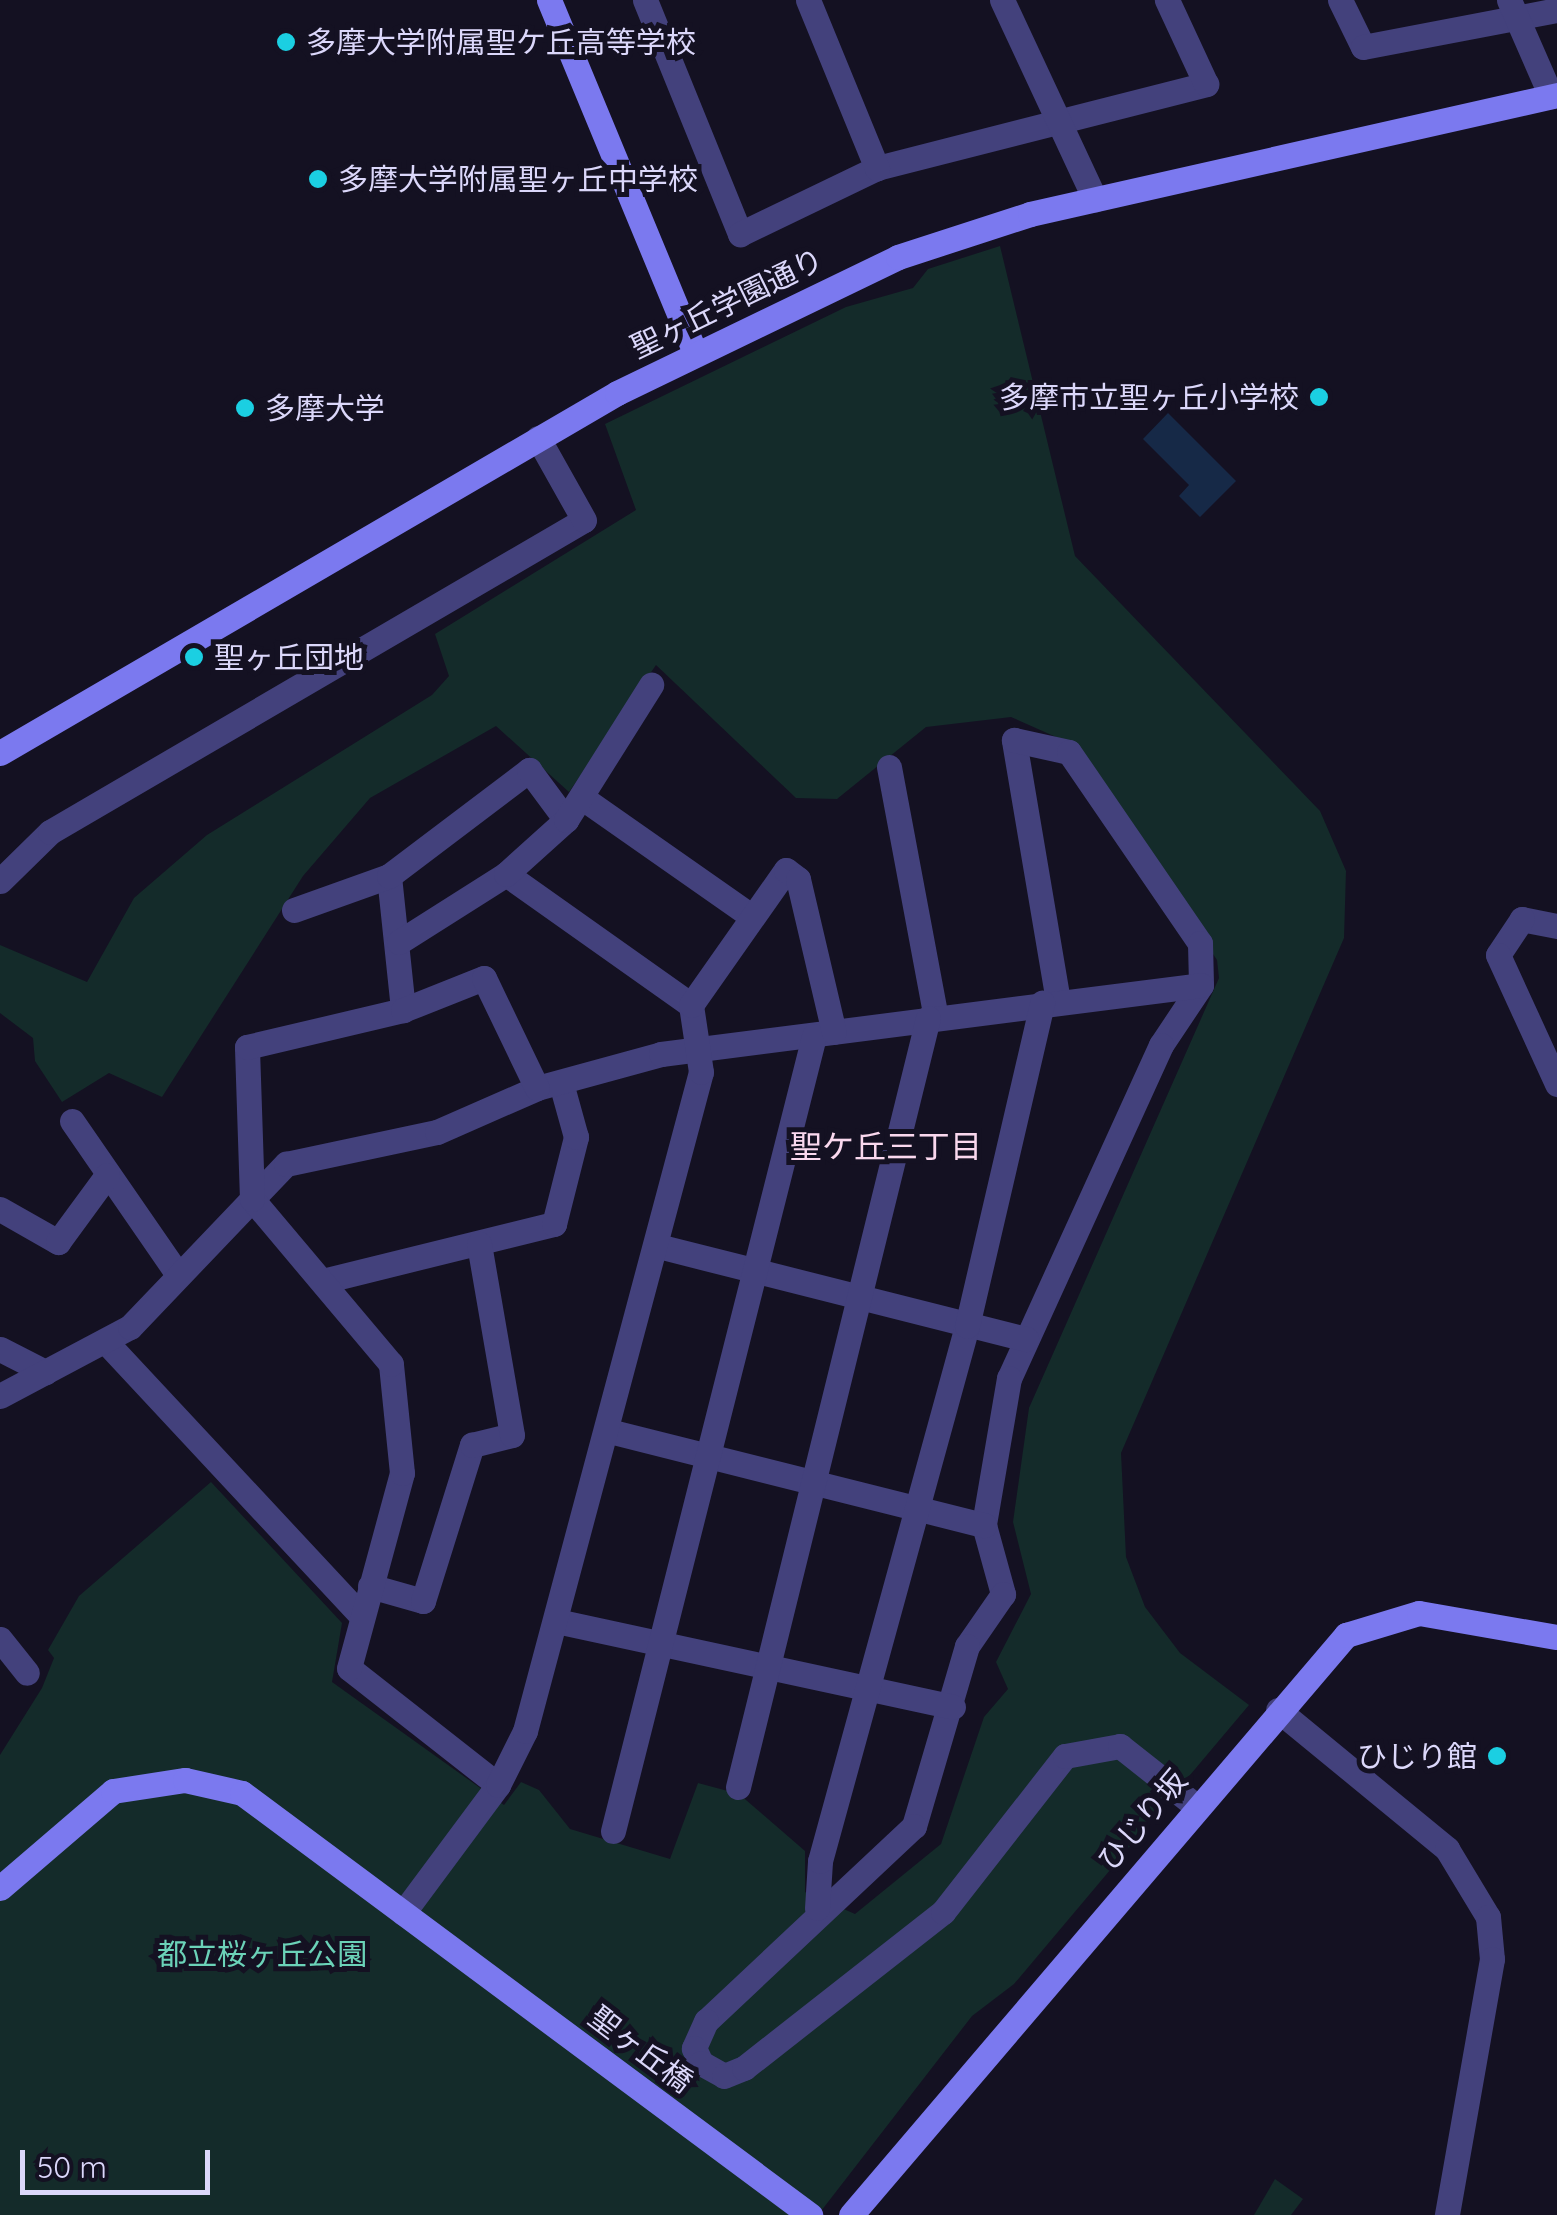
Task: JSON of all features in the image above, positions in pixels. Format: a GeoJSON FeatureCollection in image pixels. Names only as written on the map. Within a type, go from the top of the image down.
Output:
{"type":"FeatureCollection","features":[{"type":"Feature","properties":{"kind":"street"},"geometry":{"type":"LineString","coordinates":[[550,0],[695,353]]}},
{"type":"Feature","properties":{"kind":"street"},"geometry":{"type":"LineString","coordinates":[[645,0],[740,234],[877,168],[1057,116],[1206,84],[1168,0]]}},
{"type":"Feature","properties":{"kind":"street"},"geometry":{"type":"LineString","coordinates":[[808,0],[877,168]]}},
{"type":"Feature","properties":{"kind":"street"},"geometry":{"type":"LineString","coordinates":[[1002,0],[1095,199]]}},
{"type":"Feature","properties":{"kind":"street"},"geometry":{"type":"LineString","coordinates":[[1340,0],[1363,48],[1512,6],[1557,10]]}},
{"type":"Feature","properties":{"kind":"street"},"geometry":{"type":"LineString","coordinates":[[1512,6],[1554,96]]}},
{"type":"Feature","properties":{"kind":"street","name":"聖ヶ丘学園通り"},"geometry":{"type":"LineString","coordinates":[[0,753],[538,438],[695,353],[914,251],[1095,199],[1554,96]]}},
{"type":"Feature","properties":{"kind":"street"},"geometry":{"type":"LineString","coordinates":[[0,880],[50,832],[584,520],[538,438]]}},
{"type":"Feature","properties":{"kind":"street"},"geometry":{"type":"LineString","coordinates":[[399,942],[506,874],[566,820],[584,800],[651,685]]}},
{"type":"Feature","properties":{"kind":"street"},"geometry":{"type":"LineString","coordinates":[[817,1908],[820,1861],[870,1690],[1050,1002],[1014,740],[1069,752],[1200,944],[1201,984],[1161,1045],[1009,1378],[984,1525],[1004,1594],[966,1646],[953,1707],[914,1826],[817,1908],[706,2021],[694,2048],[712,2072],[744,2068],[943,1912],[1064,1756],[1120,1746],[1196,1806]]}},
{"type":"Feature","properties":{"kind":"street"},"geometry":{"type":"LineString","coordinates":[[738,1786],[932,1018],[889,767]]}},
{"type":"Feature","properties":{"kind":"street"},"geometry":{"type":"LineString","coordinates":[[294,910],[389,876],[529,770],[566,820]]}},
{"type":"Feature","properties":{"kind":"street"},"geometry":{"type":"LineString","coordinates":[[584,800],[751,916]]}},
{"type":"Feature","properties":{"kind":"street"},"geometry":{"type":"LineString","coordinates":[[613,1831],[756,1271],[824,1034],[798,879],[786,870],[691,1005]]}},
{"type":"Feature","properties":{"kind":"street"},"geometry":{"type":"LineString","coordinates":[[403,1913],[498,1785],[561,1622],[658,1246],[704,1048],[691,1005],[506,874]]}},
{"type":"Feature","properties":{"kind":"street"},"geometry":{"type":"LineString","coordinates":[[389,876],[399,942],[403,1010]]}},
{"type":"Feature","properties":{"kind":"street"},"geometry":{"type":"LineString","coordinates":[[1557,926],[1522,919],[1498,956],[1557,1084]]}},
{"type":"Feature","properties":{"kind":"street"},"geometry":{"type":"LineString","coordinates":[[327,1280],[554,1224],[576,1136],[484,978],[403,1010],[247,1047],[252,1199],[327,1280],[391,1364],[402,1473],[347,1661],[354,1678],[498,1785]]}},
{"type":"Feature","properties":{"kind":"street"},"geometry":{"type":"LineString","coordinates":[[0,1396],[106,1342],[286,1164],[438,1132],[549,1085],[704,1048],[1201,984]]}},
{"type":"Feature","properties":{"kind":"street"},"geometry":{"type":"LineString","coordinates":[[72,1122],[177,1274]]}},
{"type":"Feature","properties":{"kind":"street"},"geometry":{"type":"LineString","coordinates":[[0,1209],[58,1242],[107,1175]]}},
{"type":"Feature","properties":{"kind":"street"},"geometry":{"type":"LineString","coordinates":[[370,1586],[423,1601],[472,1445],[512,1435],[479,1244]]}},
{"type":"Feature","properties":{"kind":"street"},"geometry":{"type":"LineString","coordinates":[[658,1246],[1026,1340]]}},
{"type":"Feature","properties":{"kind":"street"},"geometry":{"type":"LineString","coordinates":[[106,1342],[361,1616]]}},
{"type":"Feature","properties":{"kind":"street"},"geometry":{"type":"LineString","coordinates":[[0,1348],[45,1372]]}},
{"type":"Feature","properties":{"kind":"street"},"geometry":{"type":"LineString","coordinates":[[609,1431],[984,1525]]}},
{"type":"Feature","properties":{"kind":"street","name":"ひじり坂"},"geometry":{"type":"LineString","coordinates":[[850,2215],[1326,1651],[1380,1621],[1419,1613],[1557,1637]]}},
{"type":"Feature","properties":{"kind":"street"},"geometry":{"type":"LineString","coordinates":[[561,1622],[953,1707]]}},
{"type":"Feature","properties":{"kind":"street"},"geometry":{"type":"LineString","coordinates":[[0,1639],[28,1673]]}},
{"type":"Feature","properties":{"kind":"street"},"geometry":{"type":"LineString","coordinates":[[1278,1710],[1447,1849],[1488,1916],[1492,1959],[1447,2215]]}},
{"type":"Feature","properties":{"kind":"street","name":"聖ヶ丘橋"},"geometry":{"type":"LineString","coordinates":[[0,1888],[90,1804],[142,1782],[185,1780],[242,1793],[810,2215]]}},
{"type":"Feature","properties":{"kind":"green space","name":"都立桜ヶ丘公園"},"geometry":{"type":"Polygon","coordinates":[[[1000,246],[1075,556],[1320,811],[1346,871],[1344,938],[1121,1453],[1126,1557],[1145,1607],[1180,1653],[1249,1705],[1014,1984],[972,2016],[818,2215],[0,2215],[0,1755],[42,1688],[54,1658],[48,1650],[79,1596],[211,1482],[342,1623],[332,1682],[504,1805],[521,1782],[539,1790],[570,1829],[670,1859],[698,1783],[739,1794],[805,1851],[805,1892],[855,1914],[941,1844],[984,1717],[1008,1689],[996,1662],[1031,1594],[1013,1522],[1029,1408],[1219,978],[1217,960],[1074,745],[1011,717],[926,727],[837,799],[796,798],[656,665],[569,792],[496,726],[370,798],[303,876],[162,1097],[109,1073],[62,1102],[35,1061],[33,1038],[0,1013],[0,945],[87,982],[134,898],[207,835],[432,695],[449,676],[435,634],[636,510],[605,424],[846,307],[913,288],[928,269],[1000,246]]]}},
{"type":"Feature","properties":{"kind":"green space"},"geometry":{"type":"Polygon","coordinates":[[[1275,2179],[1303,2199],[1291,2215],[1254,2215],[1275,2179]]]}},
{"type":"Feature","properties":{"kind":"water"},"geometry":{"type":"Polygon","coordinates":[[[1168,413],[1236,481],[1200,517],[1179,496],[1189,485],[1143,439],[1168,413]]]}},
{"type":"Feature","properties":{"kind":"place","name":"多摩大学附属聖ケ丘高等学校"},"geometry":{"type":"Point","coordinates":[286,42]}},
{"type":"Feature","properties":{"kind":"place","name":"多摩大学附属聖ヶ丘中学校"},"geometry":{"type":"Point","coordinates":[318,179]}},
{"type":"Feature","properties":{"kind":"place","name":"多摩市立聖ヶ丘小学校"},"geometry":{"type":"Point","coordinates":[1319,397]}},
{"type":"Feature","properties":{"kind":"place","name":"多摩大学"},"geometry":{"type":"Point","coordinates":[245,408]}},
{"type":"Feature","properties":{"kind":"place","name":"聖ヶ丘団地"},"geometry":{"type":"Point","coordinates":[194,657]}},
{"type":"Feature","properties":{"kind":"place","name":"ひじり館"},"geometry":{"type":"Point","coordinates":[1497,1756]}},
{"type":"Feature","properties":{"kind":"district","name":"聖ケ丘三丁目"},"geometry":{"type":"Point","coordinates":[886,1146]}}]}
